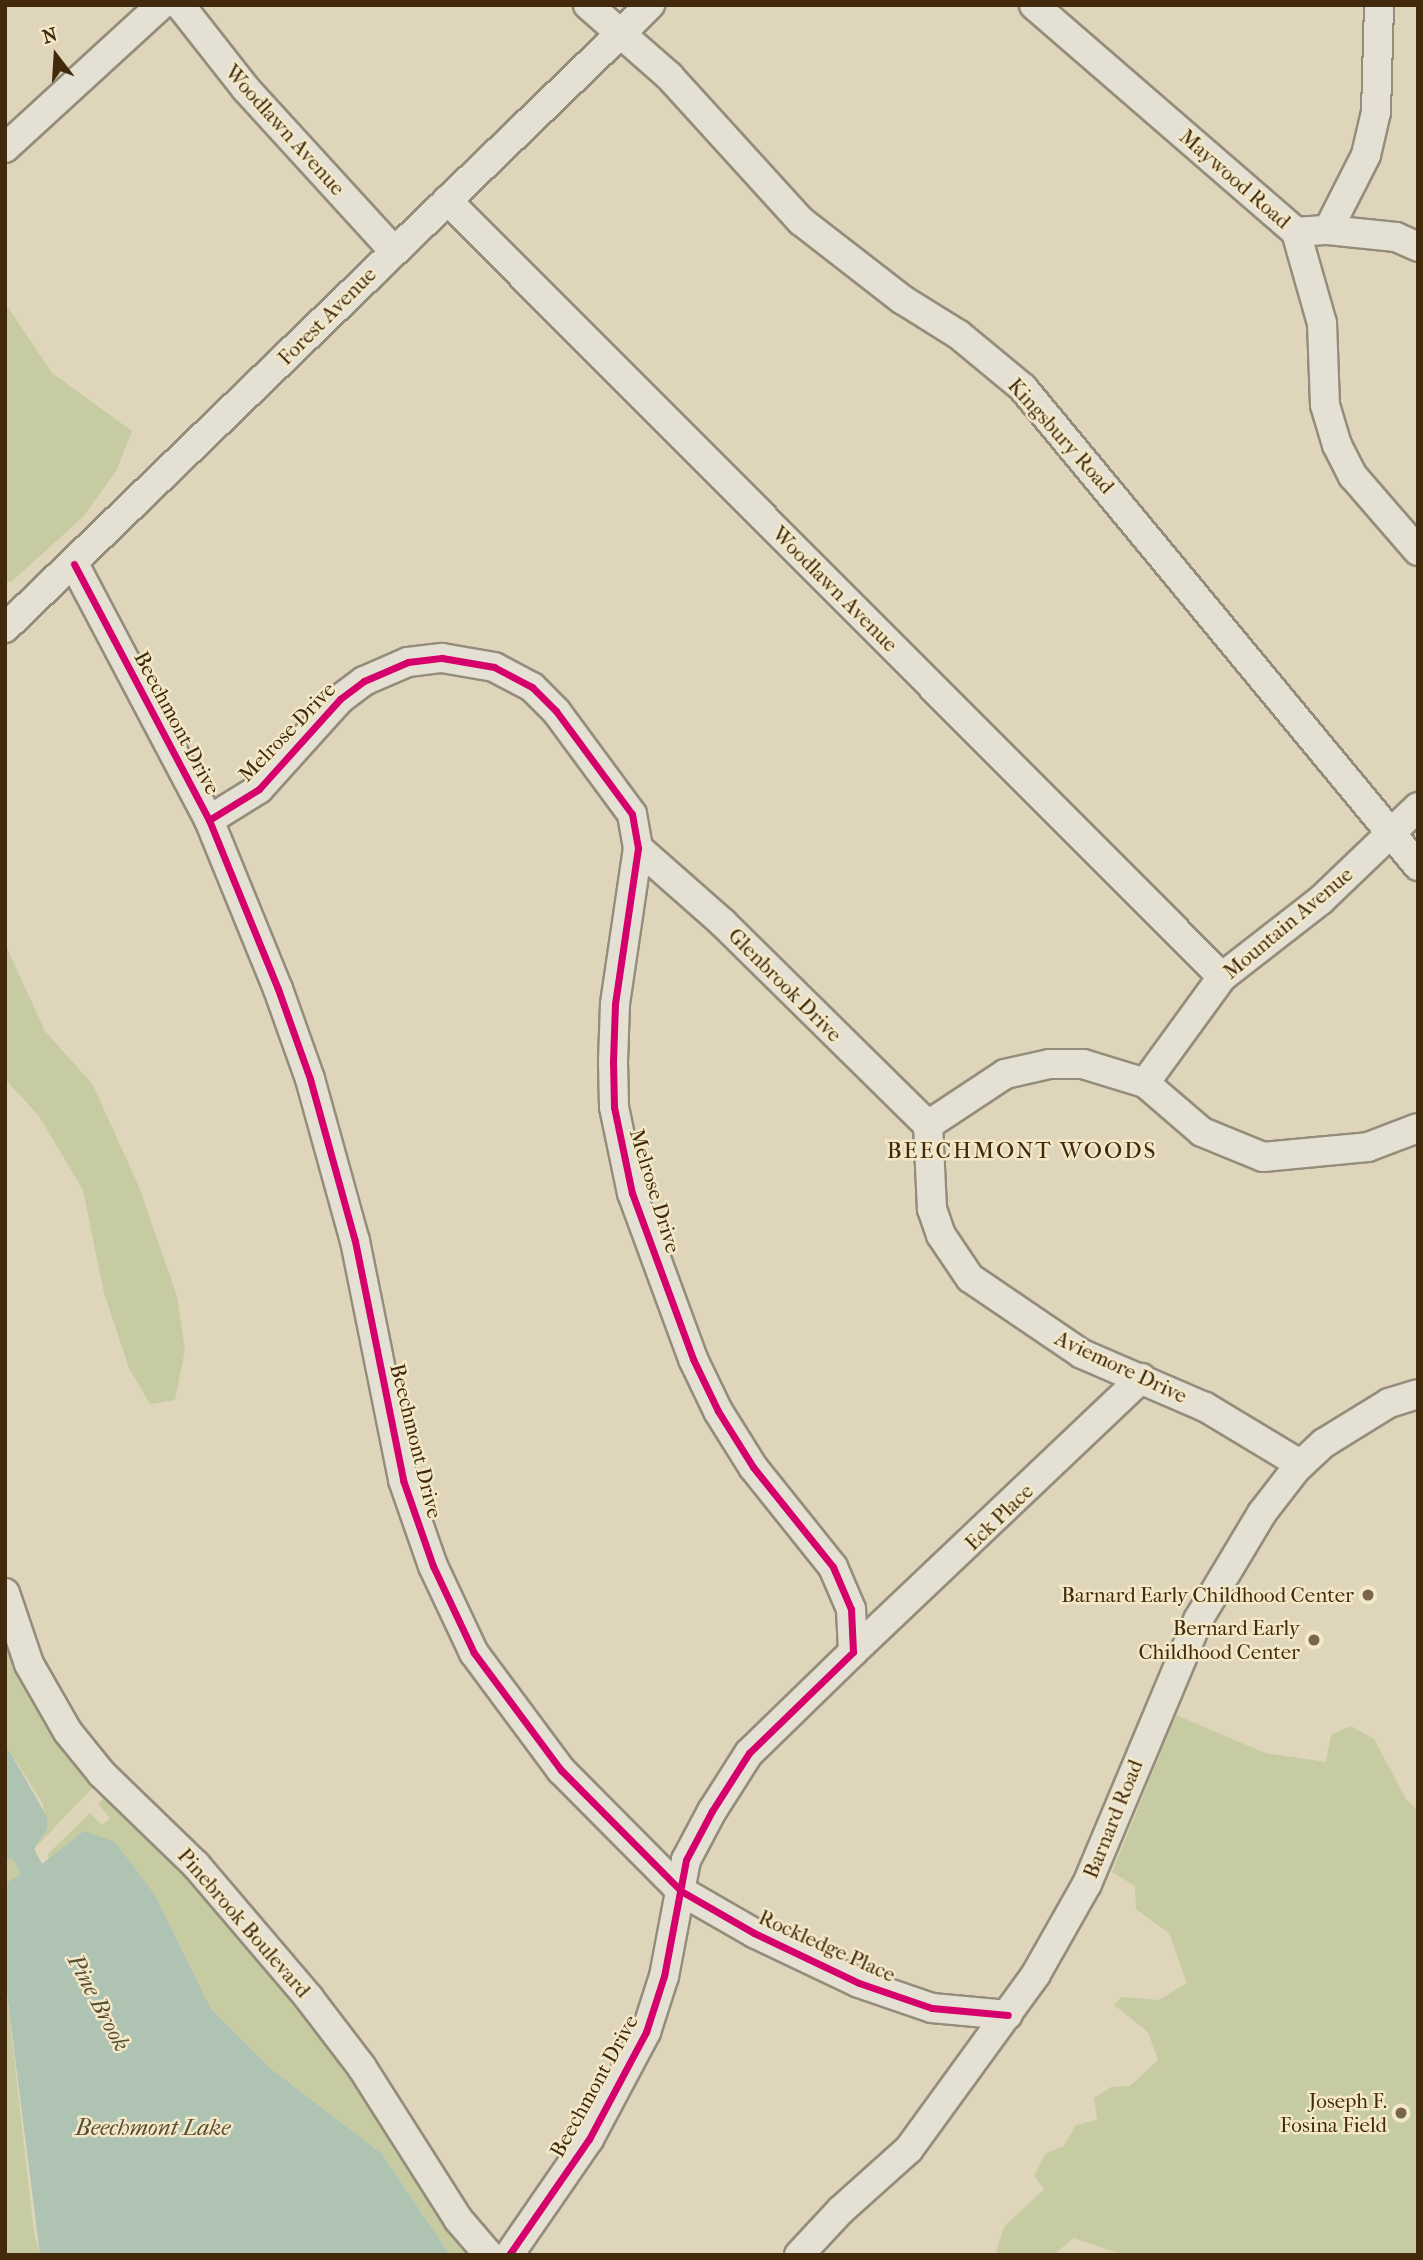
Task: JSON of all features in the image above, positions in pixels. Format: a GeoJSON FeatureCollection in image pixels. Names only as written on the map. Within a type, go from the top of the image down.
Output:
{"type":"FeatureCollection","features":[{"type":"Feature","properties":{"kind":"street"},"geometry":{"type":"LineString","coordinates":[[5,148],[161,5]]}},
{"type":"Feature","properties":{"kind":"street","name":"Woodlawn Avenue"},"geometry":{"type":"LineString","coordinates":[[180,5],[246,89],[394,251]]}},
{"type":"Feature","properties":{"kind":"street","name":"Kingsbury Road"},"geometry":{"type":"LineString","coordinates":[[588,5],[669,76],[801,221],[903,300],[959,335],[1023,388],[1067,436],[1388,835]]}},
{"type":"Feature","properties":{"kind":"street","name":"Forest Avenue"},"geometry":{"type":"LineString","coordinates":[[5,628],[650,5]]}},
{"type":"Feature","properties":{"kind":"street","name":"Maywood Road"},"geometry":{"type":"LineString","coordinates":[[1034,5],[1296,232],[1322,323],[1325,405],[1337,445],[1353,476],[1418,551]]}},
{"type":"Feature","properties":{"kind":"street"},"geometry":{"type":"LineString","coordinates":[[1328,230],[1366,155],[1376,112],[1379,5]]}},
{"type":"Feature","properties":{"kind":"street","name":"Woodlawn Avenue"},"geometry":{"type":"LineString","coordinates":[[447,200],[1222,977]]}},
{"type":"Feature","properties":{"kind":"street"},"geometry":{"type":"LineString","coordinates":[[1296,232],[1328,230],[1396,237],[1418,247]]}},
{"type":"Feature","properties":{"kind":"street","name":"Beechmont Drive"},"geometry":{"type":"LineString","coordinates":[[74,564],[209,820],[278,989],[328,1137],[355,1241],[403,1480],[433,1566],[474,1653],[527,1727],[561,1770],[681,1891],[659,1995],[636,2054],[589,2139],[509,2255]]}},
{"type":"Feature","properties":{"kind":"street","name":"Melrose Drive"},"geometry":{"type":"LineString","coordinates":[[209,820],[259,789],[340,699],[364,681],[408,662],[442,658],[494,667],[532,687],[608,777],[632,814],[638,848],[615,1004],[613,1062],[614,1107],[632,1193],[693,1359],[718,1411],[753,1467],[833,1567],[852,1609],[853,1652]]}},
{"type":"Feature","properties":{"kind":"street","name":"Mountain Avenue"},"geometry":{"type":"LineString","coordinates":[[1145,1083],[1222,977],[1321,900],[1418,807]]}},
{"type":"Feature","properties":{"kind":"street"},"geometry":{"type":"LineString","coordinates":[[1388,835],[1418,866]]}},
{"type":"Feature","properties":{"kind":"street","name":"Glenbrook Drive"},"geometry":{"type":"LineString","coordinates":[[638,848],[723,923],[928,1125]]}},
{"type":"Feature","properties":{"kind":"street"},"geometry":{"type":"LineString","coordinates":[[928,1125],[984,1085],[1037,1066],[1083,1064],[1145,1083],[1202,1132],[1264,1157],[1368,1147],[1418,1128]]}},
{"type":"Feature","properties":{"kind":"street","name":"Aviemore Drive"},"geometry":{"type":"LineString","coordinates":[[928,1125],[932,1209],[955,1260],[986,1291],[1082,1354],[1142,1378],[1247,1429],[1300,1464]]}},
{"type":"Feature","properties":{"kind":"street","name":"Eck Place"},"geometry":{"type":"LineString","coordinates":[[853,1652],[1142,1378]]}},
{"type":"Feature","properties":{"kind":"street","name":"Barnard Road"},"geometry":{"type":"LineString","coordinates":[[799,2255],[841,2210],[909,2149],[1008,2015],[1087,1884],[1203,1609],[1262,1513],[1300,1464],[1341,1430],[1389,1403],[1418,1394]]}},
{"type":"Feature","properties":{"kind":"street","name":"Pinebrook Boulevard"},"geometry":{"type":"LineString","coordinates":[[6,1604],[37,1681],[80,1749],[195,1865],[309,1998],[361,2066],[458,2219],[489,2255]]}},
{"type":"Feature","properties":{"kind":"street"},"geometry":{"type":"LineString","coordinates":[[681,1891],[686,1860],[741,1765],[853,1652]]}},
{"type":"Feature","properties":{"kind":"street","name":"Rockledge Place"},"geometry":{"type":"LineString","coordinates":[[681,1891],[754,1933],[859,1983],[932,2008],[1008,2015]]}},
{"type":"Feature","properties":{"kind":"green space"},"geometry":{"type":"Polygon","coordinates":[[[5,303],[52,373],[132,431],[116,471],[83,517],[11,582],[5,582],[5,303]]]}},
{"type":"Feature","properties":{"kind":"green space"},"geometry":{"type":"Polygon","coordinates":[[[5,944],[45,1031],[93,1085],[139,1187],[177,1296],[185,1350],[175,1400],[150,1404],[129,1368],[104,1293],[83,1190],[39,1116],[5,1079],[5,944]]]}},
{"type":"Feature","properties":{"kind":"green space"},"geometry":{"type":"Polygon","coordinates":[[[5,1646],[99,1781],[34,1849],[47,1829],[43,1804],[5,1743],[5,1646]]]}},
{"type":"Feature","properties":{"kind":"green space"},"geometry":{"type":"Polygon","coordinates":[[[1176,1715],[1265,1753],[1326,1762],[1331,1735],[1351,1726],[1374,1739],[1406,1799],[1418,1811],[1418,2255],[1123,2255],[1074,2238],[1053,2255],[1001,2255],[996,2251],[1004,2227],[1044,2189],[1034,2176],[1046,2153],[1064,2146],[1076,2125],[1097,2120],[1094,2098],[1111,2087],[1130,2086],[1158,2060],[1148,2032],[1114,2005],[1122,1997],[1159,2000],[1187,1983],[1169,1933],[1136,1909],[1135,1886],[1112,1872],[1176,1715]]]}},
{"type":"Feature","properties":{"kind":"green space"},"geometry":{"type":"Polygon","coordinates":[[[108,1794],[172,1851],[298,1996],[467,2255],[450,2255],[382,2154],[270,2068],[211,2009],[155,1895],[84,1831],[49,1862],[48,1854],[90,1813],[102,1825],[110,1818],[98,1804],[108,1794]]]}},
{"type":"Feature","properties":{"kind":"green space"},"geometry":{"type":"Polygon","coordinates":[[[13,1859],[20,1875],[5,1884],[5,1860],[13,1859]]]}},
{"type":"Feature","properties":{"kind":"green space"},"geometry":{"type":"Polygon","coordinates":[[[5,1978],[34,2233],[40,2255],[9,2255],[5,2244],[5,1978]]]}},
{"type":"Feature","properties":{"kind":"water","name":"Beechmont Lake"},"geometry":{"type":"Polygon","coordinates":[[[5,1743],[47,1817],[47,1829],[34,1849],[42,1864],[84,1831],[115,1842],[155,1895],[211,2009],[270,2068],[382,2154],[450,2255],[40,2255],[5,1978],[5,1884],[20,1874],[13,1859],[5,1860],[5,1743]]]}},
{"type":"Feature","properties":{"kind":"cycle path"},"geometry":{"type":"LineString","coordinates":[[74,564],[209,820],[278,989],[310,1079],[355,1241],[403,1480],[433,1566],[474,1653],[561,1770],[681,1891],[754,1933],[859,1983],[932,2008],[1008,2015]]}},
{"type":"Feature","properties":{"kind":"cycle path"},"geometry":{"type":"LineString","coordinates":[[209,820],[259,789],[340,699],[364,681],[408,662],[442,658],[494,667],[532,687],[556,711],[632,814],[638,848],[615,1004],[613,1062],[614,1107],[632,1193],[693,1359],[718,1411],[753,1467],[833,1567],[851,1609],[853,1652],[749,1753],[712,1811],[686,1860],[664,1976],[646,2032],[589,2139],[509,2255]]}},
{"type":"Feature","properties":{"kind":"place","name":"Barnard Early Childhood Center"},"geometry":{"type":"Point","coordinates":[1368,1595]}},
{"type":"Feature","properties":{"kind":"place","name":"Bernard Early Childhood Center"},"geometry":{"type":"Point","coordinates":[1314,1640]}},
{"type":"Feature","properties":{"kind":"place","name":"Joseph F. Fosina Field"},"geometry":{"type":"Point","coordinates":[1401,2113]}},
{"type":"Feature","properties":{"kind":"district","name":"BEECHMONT WOODS"},"geometry":{"type":"Point","coordinates":[1022,1151]}},
{"type":"Feature","properties":{"kind":"water label","name":"Pine Brook"},"geometry":{"type":"Point","coordinates":[98,2003]}}]}
